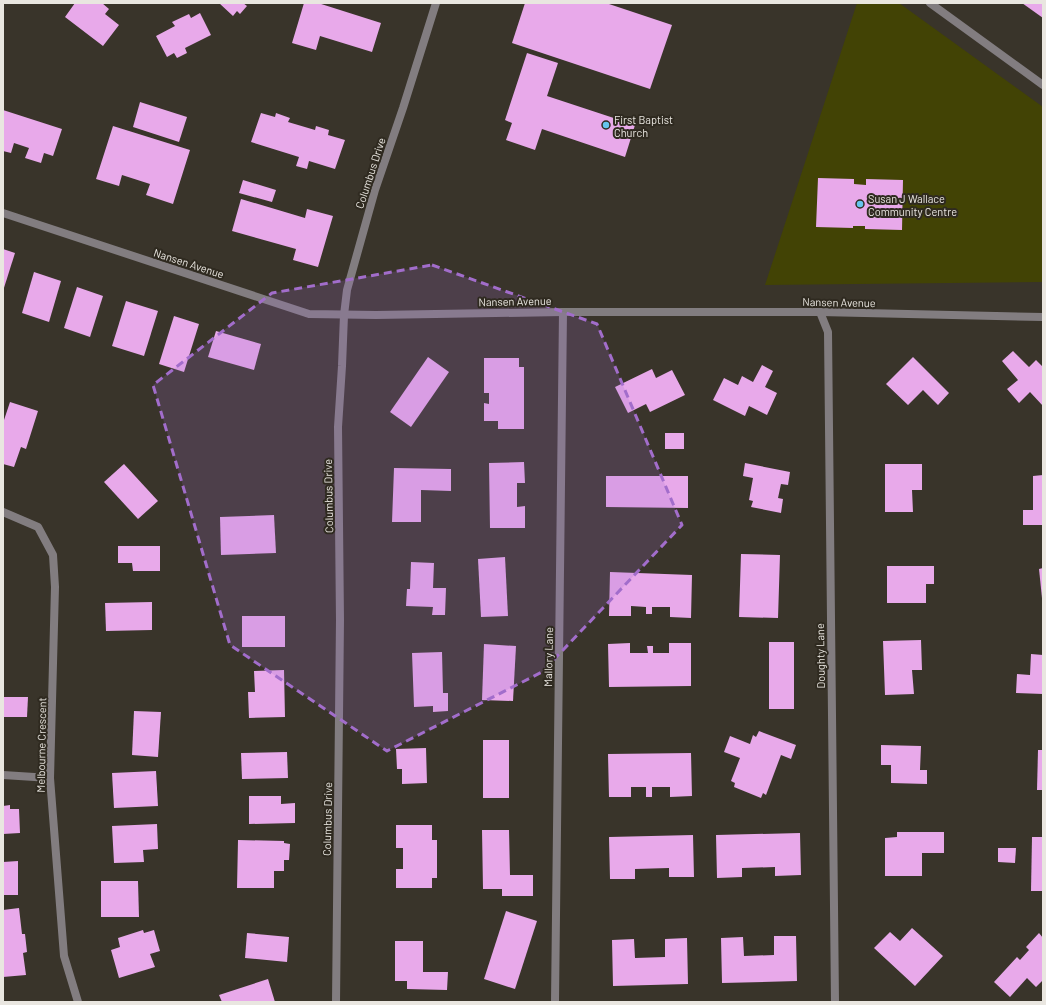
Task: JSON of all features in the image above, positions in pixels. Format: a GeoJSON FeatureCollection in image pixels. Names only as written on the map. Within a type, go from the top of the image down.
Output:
{"type":"FeatureCollection","features":[{"type":"Feature","properties":{"kind":"street","name":"Columbus Drive"},"geometry":{"type":"LineString","coordinates":[[336,1002],[340,620],[338,427],[344,315],[347,290],[375,190],[436,3]]}},
{"type":"Feature","properties":{"kind":"street"},"geometry":{"type":"LineString","coordinates":[[930,3],[941,6],[1043,85]]}},
{"type":"Feature","properties":{"kind":"street","name":"Nansen Avenue"},"geometry":{"type":"LineString","coordinates":[[3,213],[309,314],[820,312],[1043,317]]}},
{"type":"Feature","properties":{"kind":"street","name":"Mallory Lane"},"geometry":{"type":"LineString","coordinates":[[555,1002],[563,312]]}},
{"type":"Feature","properties":{"kind":"street","name":"Doughty Lane"},"geometry":{"type":"LineString","coordinates":[[820,312],[828,332],[835,1002]]}},
{"type":"Feature","properties":{"kind":"street","name":"Melbourne Crescent"},"geometry":{"type":"LineString","coordinates":[[3,512],[38,527],[53,555],[55,587],[50,778],[64,956],[78,1002]]}},
{"type":"Feature","properties":{"kind":"street"},"geometry":{"type":"LineString","coordinates":[[3,775],[50,778]]}},
{"type":"Feature","properties":{"kind":"highlighted area"},"geometry":{"type":"Polygon","coordinates":[[[432,265],[597,324],[682,525],[542,672],[387,751],[230,645],[153,385],[272,293],[432,265]]]}},
{"type":"Feature","properties":{"kind":"shaded area"},"geometry":{"type":"Polygon","coordinates":[[[857,3],[899,3],[1043,107],[1043,282],[765,285],[857,3]]]}},
{"type":"Feature","properties":{"kind":"building"},"geometry":{"type":"Polygon","coordinates":[[[75,3],[102,3],[109,9],[105,14],[119,25],[103,46],[65,17],[75,3]]]}},
{"type":"Feature","properties":{"kind":"building"},"geometry":{"type":"Polygon","coordinates":[[[219,3],[243,3],[247,6],[240,14],[237,11],[233,16],[219,3]]]}},
{"type":"Feature","properties":{"kind":"building"},"geometry":{"type":"Polygon","coordinates":[[[304,3],[318,3],[381,23],[372,52],[320,36],[316,50],[292,43],[304,3]]]}},
{"type":"Feature","properties":{"kind":"building"},"geometry":{"type":"Polygon","coordinates":[[[525,3],[606,3],[672,25],[650,89],[512,43],[525,3]]]}},
{"type":"Feature","properties":{"kind":"building"},"geometry":{"type":"Polygon","coordinates":[[[1022,3],[1043,3],[1043,18],[1022,3]]]}},
{"type":"Feature","properties":{"kind":"building"},"geometry":{"type":"Polygon","coordinates":[[[200,13],[211,35],[185,48],[187,53],[177,58],[174,53],[167,57],[156,36],[175,26],[172,22],[189,14],[191,18],[200,13]]]}},
{"type":"Feature","properties":{"kind":"building"},"geometry":{"type":"Polygon","coordinates":[[[527,53],[558,63],[547,96],[635,125],[625,157],[542,129],[535,150],[506,140],[512,123],[505,120],[527,53]]]}},
{"type":"Feature","properties":{"kind":"building"},"geometry":{"type":"Polygon","coordinates":[[[140,102],[187,117],[179,142],[133,127],[140,102]]]}},
{"type":"Feature","properties":{"kind":"building"},"geometry":{"type":"Polygon","coordinates":[[[3,110],[62,129],[53,156],[44,153],[41,163],[25,158],[29,148],[14,143],[11,153],[3,151],[3,110]]]}},
{"type":"Feature","properties":{"kind":"building"},"geometry":{"type":"Polygon","coordinates":[[[261,113],[275,117],[276,113],[290,118],[288,122],[315,130],[316,126],[329,130],[328,135],[345,140],[335,169],[309,161],[307,169],[296,166],[299,157],[251,142],[261,113]]]}},
{"type":"Feature","properties":{"kind":"building"},"geometry":{"type":"Polygon","coordinates":[[[113,126],[190,150],[173,204],[146,195],[150,184],[122,175],[119,186],[96,179],[113,126]]]}},
{"type":"Feature","properties":{"kind":"building","name":"Susan J Wallace Community Centre"},"geometry":{"type":"Polygon","coordinates":[[[818,178],[854,179],[854,184],[866,185],[866,179],[903,180],[902,230],[865,229],[865,226],[853,226],[853,228],[816,227],[818,178]]]}},
{"type":"Feature","properties":{"kind":"building"},"geometry":{"type":"Polygon","coordinates":[[[243,180],[276,190],[272,202],[239,193],[243,180]]]}},
{"type":"Feature","properties":{"kind":"building"},"geometry":{"type":"Polygon","coordinates":[[[241,199],[305,218],[307,209],[333,216],[318,267],[293,260],[296,249],[232,231],[241,199]]]}},
{"type":"Feature","properties":{"kind":"building"},"geometry":{"type":"Polygon","coordinates":[[[3,249],[15,253],[3,291],[3,249]]]}},
{"type":"Feature","properties":{"kind":"building"},"geometry":{"type":"Polygon","coordinates":[[[34,272],[61,281],[49,322],[22,313],[34,272]]]}},
{"type":"Feature","properties":{"kind":"building"},"geometry":{"type":"Polygon","coordinates":[[[77,287],[103,296],[90,337],[64,328],[77,287]]]}},
{"type":"Feature","properties":{"kind":"building"},"geometry":{"type":"Polygon","coordinates":[[[126,301],[158,311],[144,356],[112,346],[126,301]]]}},
{"type":"Feature","properties":{"kind":"building"},"geometry":{"type":"Polygon","coordinates":[[[174,316],[199,324],[184,372],[159,364],[174,316]]]}},
{"type":"Feature","properties":{"kind":"building"},"geometry":{"type":"Polygon","coordinates":[[[216,331],[261,344],[254,370],[208,357],[216,331]]]}},
{"type":"Feature","properties":{"kind":"building"},"geometry":{"type":"Polygon","coordinates":[[[1013,351],[1029,367],[1036,360],[1043,367],[1043,406],[1030,392],[1019,403],[1007,389],[1018,380],[1002,361],[1013,351]]]}},
{"type":"Feature","properties":{"kind":"building"},"geometry":{"type":"Polygon","coordinates":[[[428,357],[449,372],[411,427],[390,412],[428,357]]]}},
{"type":"Feature","properties":{"kind":"building"},"geometry":{"type":"Polygon","coordinates":[[[913,357],[949,393],[938,405],[923,390],[908,405],[886,384],[913,357]]]}},
{"type":"Feature","properties":{"kind":"building"},"geometry":{"type":"Polygon","coordinates":[[[484,358],[519,358],[519,367],[524,367],[524,429],[498,429],[498,421],[484,421],[484,403],[489,404],[489,393],[484,393],[484,358]]]}},
{"type":"Feature","properties":{"kind":"building"},"geometry":{"type":"Polygon","coordinates":[[[762,365],[773,371],[765,387],[777,393],[767,415],[749,406],[745,416],[713,400],[724,378],[738,385],[742,376],[753,382],[762,365]]]}},
{"type":"Feature","properties":{"kind":"building"},"geometry":{"type":"Polygon","coordinates":[[[652,369],[656,378],[672,370],[685,395],[650,412],[646,404],[628,413],[615,387],[652,369]]]}},
{"type":"Feature","properties":{"kind":"building"},"geometry":{"type":"Polygon","coordinates":[[[10,402],[38,411],[26,449],[21,447],[14,467],[3,464],[3,423],[10,402]]]}},
{"type":"Feature","properties":{"kind":"building"},"geometry":{"type":"Polygon","coordinates":[[[665,433],[684,433],[684,449],[665,449],[665,433]]]}},
{"type":"Feature","properties":{"kind":"building"},"geometry":{"type":"Polygon","coordinates":[[[524,462],[525,483],[517,483],[517,507],[525,506],[525,528],[490,528],[489,463],[524,462]]]}},
{"type":"Feature","properties":{"kind":"building"},"geometry":{"type":"Polygon","coordinates":[[[745,463],[790,472],[788,485],[781,484],[778,498],[783,499],[781,513],[751,507],[753,501],[749,500],[753,478],[743,476],[745,463]]]}},
{"type":"Feature","properties":{"kind":"building"},"geometry":{"type":"Polygon","coordinates":[[[124,464],[158,501],[138,519],[104,482],[124,464]]]}},
{"type":"Feature","properties":{"kind":"building"},"geometry":{"type":"Polygon","coordinates":[[[885,464],[922,464],[922,490],[912,490],[913,512],[885,512],[885,464]]]}},
{"type":"Feature","properties":{"kind":"building"},"geometry":{"type":"Polygon","coordinates":[[[394,468],[451,469],[451,491],[421,490],[421,522],[392,522],[394,468]]]}},
{"type":"Feature","properties":{"kind":"building"},"geometry":{"type":"Polygon","coordinates":[[[1043,475],[1043,525],[1023,525],[1023,510],[1033,510],[1033,476],[1043,475]]]}},
{"type":"Feature","properties":{"kind":"building"},"geometry":{"type":"Polygon","coordinates":[[[606,476],[688,476],[688,508],[606,507],[606,476]]]}},
{"type":"Feature","properties":{"kind":"building"},"geometry":{"type":"Polygon","coordinates":[[[274,515],[276,553],[221,555],[220,517],[274,515]]]}},
{"type":"Feature","properties":{"kind":"building"},"geometry":{"type":"Polygon","coordinates":[[[118,546],[160,546],[160,571],[133,571],[132,563],[118,563],[118,546]]]}},
{"type":"Feature","properties":{"kind":"building"},"geometry":{"type":"Polygon","coordinates":[[[741,554],[780,555],[778,618],[739,617],[741,554]]]}},
{"type":"Feature","properties":{"kind":"building"},"geometry":{"type":"Polygon","coordinates":[[[505,557],[508,616],[481,617],[478,559],[505,557]]]}},
{"type":"Feature","properties":{"kind":"building"},"geometry":{"type":"Polygon","coordinates":[[[411,562],[434,563],[433,588],[446,588],[445,615],[432,615],[433,607],[406,606],[407,589],[410,589],[411,562]]]}},
{"type":"Feature","properties":{"kind":"building"},"geometry":{"type":"Polygon","coordinates":[[[887,566],[934,566],[934,584],[926,584],[926,603],[887,603],[887,566]]]}},
{"type":"Feature","properties":{"kind":"building"},"geometry":{"type":"Polygon","coordinates":[[[1043,568],[1043,598],[1042,598],[1039,569],[1043,568]]]}},
{"type":"Feature","properties":{"kind":"building"},"geometry":{"type":"Polygon","coordinates":[[[610,572],[692,575],[691,618],[670,617],[670,607],[652,607],[652,614],[646,614],[646,607],[631,606],[631,616],[609,616],[610,572]]]}},
{"type":"Feature","properties":{"kind":"building"},"geometry":{"type":"Polygon","coordinates":[[[152,602],[152,630],[106,631],[105,603],[152,602]]]}},
{"type":"Feature","properties":{"kind":"building"},"geometry":{"type":"Polygon","coordinates":[[[242,616],[285,616],[285,647],[242,647],[242,616]]]}},
{"type":"Feature","properties":{"kind":"building"},"geometry":{"type":"Polygon","coordinates":[[[921,640],[922,670],[912,670],[914,694],[885,695],[883,641],[921,640]]]}},
{"type":"Feature","properties":{"kind":"building"},"geometry":{"type":"Polygon","coordinates":[[[769,642],[794,642],[794,709],[769,709],[769,642]]]}},
{"type":"Feature","properties":{"kind":"building"},"geometry":{"type":"Polygon","coordinates":[[[630,643],[630,653],[648,653],[647,646],[653,646],[653,653],[669,653],[669,643],[691,643],[691,686],[609,687],[608,644],[630,643]]]}},
{"type":"Feature","properties":{"kind":"building"},"geometry":{"type":"Polygon","coordinates":[[[484,644],[516,646],[513,701],[482,700],[484,644]]]}},
{"type":"Feature","properties":{"kind":"building"},"geometry":{"type":"Polygon","coordinates":[[[442,652],[443,693],[448,693],[448,711],[433,712],[433,706],[414,707],[412,653],[442,652]]]}},
{"type":"Feature","properties":{"kind":"building"},"geometry":{"type":"Polygon","coordinates":[[[1031,654],[1043,655],[1043,694],[1016,693],[1017,674],[1030,675],[1031,654]]]}},
{"type":"Feature","properties":{"kind":"building"},"geometry":{"type":"Polygon","coordinates":[[[284,670],[285,717],[249,718],[248,692],[255,692],[254,671],[284,670]]]}},
{"type":"Feature","properties":{"kind":"building"},"geometry":{"type":"Polygon","coordinates":[[[3,697],[28,697],[27,717],[3,717],[3,697]]]}},
{"type":"Feature","properties":{"kind":"building"},"geometry":{"type":"Polygon","coordinates":[[[134,711],[161,712],[158,757],[132,755],[134,711]]]}},
{"type":"Feature","properties":{"kind":"building"},"geometry":{"type":"Polygon","coordinates":[[[759,731],[796,745],[791,759],[781,755],[766,795],[763,793],[761,798],[734,787],[735,783],[731,781],[740,758],[724,752],[730,736],[750,744],[753,735],[756,737],[759,731]]]}},
{"type":"Feature","properties":{"kind":"building"},"geometry":{"type":"Polygon","coordinates":[[[483,740],[509,740],[509,798],[483,798],[483,740]]]}},
{"type":"Feature","properties":{"kind":"building"},"geometry":{"type":"Polygon","coordinates":[[[881,745],[921,746],[920,770],[927,770],[927,784],[891,783],[891,765],[881,765],[881,745]]]}},
{"type":"Feature","properties":{"kind":"building"},"geometry":{"type":"Polygon","coordinates":[[[426,748],[427,783],[402,784],[402,769],[397,769],[396,749],[426,748]]]}},
{"type":"Feature","properties":{"kind":"building"},"geometry":{"type":"Polygon","coordinates":[[[1038,750],[1043,750],[1043,790],[1037,790],[1038,750]]]}},
{"type":"Feature","properties":{"kind":"building"},"geometry":{"type":"Polygon","coordinates":[[[287,752],[288,778],[242,779],[241,753],[287,752]]]}},
{"type":"Feature","properties":{"kind":"building"},"geometry":{"type":"Polygon","coordinates":[[[691,753],[692,796],[670,797],[670,787],[652,787],[652,797],[646,797],[646,787],[631,787],[631,797],[609,797],[608,754],[691,753]]]}},
{"type":"Feature","properties":{"kind":"building"},"geometry":{"type":"Polygon","coordinates":[[[156,771],[158,806],[114,808],[112,773],[156,771]]]}},
{"type":"Feature","properties":{"kind":"building"},"geometry":{"type":"Polygon","coordinates":[[[249,796],[281,796],[281,804],[295,803],[295,823],[249,824],[249,796]]]}},
{"type":"Feature","properties":{"kind":"building"},"geometry":{"type":"Polygon","coordinates":[[[10,805],[10,809],[19,809],[20,833],[3,834],[3,806],[10,805]]]}},
{"type":"Feature","properties":{"kind":"building"},"geometry":{"type":"Polygon","coordinates":[[[157,824],[158,849],[143,850],[144,862],[114,863],[112,826],[157,824]]]}},
{"type":"Feature","properties":{"kind":"building"},"geometry":{"type":"Polygon","coordinates":[[[396,825],[432,825],[432,840],[437,840],[437,878],[432,878],[432,888],[396,888],[396,869],[403,869],[403,848],[396,848],[396,825]]]}},
{"type":"Feature","properties":{"kind":"building"},"geometry":{"type":"Polygon","coordinates":[[[482,830],[509,830],[510,875],[533,875],[533,896],[502,896],[502,889],[483,889],[482,830]]]}},
{"type":"Feature","properties":{"kind":"building"},"geometry":{"type":"Polygon","coordinates":[[[897,832],[944,832],[944,853],[922,853],[922,876],[885,876],[885,838],[897,837],[897,832]]]}},
{"type":"Feature","properties":{"kind":"building"},"geometry":{"type":"Polygon","coordinates":[[[800,833],[801,875],[775,876],[775,867],[742,868],[742,877],[717,878],[716,835],[800,833]]]}},
{"type":"Feature","properties":{"kind":"building"},"geometry":{"type":"Polygon","coordinates":[[[693,835],[694,877],[669,877],[669,868],[635,869],[635,879],[610,879],[609,837],[693,835]]]}},
{"type":"Feature","properties":{"kind":"building"},"geometry":{"type":"Polygon","coordinates":[[[1032,837],[1043,837],[1043,891],[1031,891],[1032,837]]]}},
{"type":"Feature","properties":{"kind":"building"},"geometry":{"type":"Polygon","coordinates":[[[238,840],[284,841],[284,843],[290,844],[289,860],[284,860],[284,871],[274,871],[274,888],[237,888],[238,840]]]}},
{"type":"Feature","properties":{"kind":"building"},"geometry":{"type":"Polygon","coordinates":[[[998,848],[1016,848],[1015,863],[998,862],[998,848]]]}},
{"type":"Feature","properties":{"kind":"building"},"geometry":{"type":"Polygon","coordinates":[[[18,861],[18,895],[3,895],[3,862],[18,861]]]}},
{"type":"Feature","properties":{"kind":"building"},"geometry":{"type":"Polygon","coordinates":[[[101,881],[138,881],[139,917],[101,917],[101,881]]]}},
{"type":"Feature","properties":{"kind":"building"},"geometry":{"type":"Polygon","coordinates":[[[19,908],[22,934],[25,934],[27,952],[23,953],[26,975],[3,977],[3,910],[19,908]]]}},
{"type":"Feature","properties":{"kind":"building"},"geometry":{"type":"Polygon","coordinates":[[[506,911],[537,921],[515,989],[484,979],[506,911]]]}},
{"type":"Feature","properties":{"kind":"building"},"geometry":{"type":"Polygon","coordinates":[[[912,928],[943,956],[915,986],[874,948],[890,932],[900,941],[912,928]]]}},
{"type":"Feature","properties":{"kind":"building"},"geometry":{"type":"Polygon","coordinates":[[[143,930],[144,933],[154,930],[160,951],[150,954],[155,967],[119,978],[111,950],[120,947],[118,938],[143,930]]]}},
{"type":"Feature","properties":{"kind":"building"},"geometry":{"type":"Polygon","coordinates":[[[247,933],[289,937],[287,962],[245,958],[247,933]]]}},
{"type":"Feature","properties":{"kind":"building"},"geometry":{"type":"Polygon","coordinates":[[[1039,933],[1043,938],[1043,980],[1036,987],[1027,978],[1010,997],[994,982],[1017,957],[1020,960],[1029,950],[1026,947],[1039,933]]]}},
{"type":"Feature","properties":{"kind":"building"},"geometry":{"type":"Polygon","coordinates":[[[774,936],[796,936],[797,981],[722,983],[721,938],[743,937],[744,956],[774,955],[774,936]]]}},
{"type":"Feature","properties":{"kind":"building"},"geometry":{"type":"Polygon","coordinates":[[[687,938],[688,984],[613,986],[612,940],[634,939],[635,958],[665,957],[665,939],[687,938]]]}},
{"type":"Feature","properties":{"kind":"building"},"geometry":{"type":"Polygon","coordinates":[[[395,941],[423,941],[423,972],[448,972],[447,990],[407,989],[407,981],[395,981],[395,941]]]}},
{"type":"Feature","properties":{"kind":"building"},"geometry":{"type":"Polygon","coordinates":[[[268,979],[275,1002],[222,1002],[219,995],[268,979]]]}},
{"type":"Feature","properties":{"kind":"place","name":"First Baptist Church"},"geometry":{"type":"Point","coordinates":[606,125]}},
{"type":"Feature","properties":{"kind":"place","name":"Susan J Wallace Community Centre"},"geometry":{"type":"Point","coordinates":[860,204]}}]}
